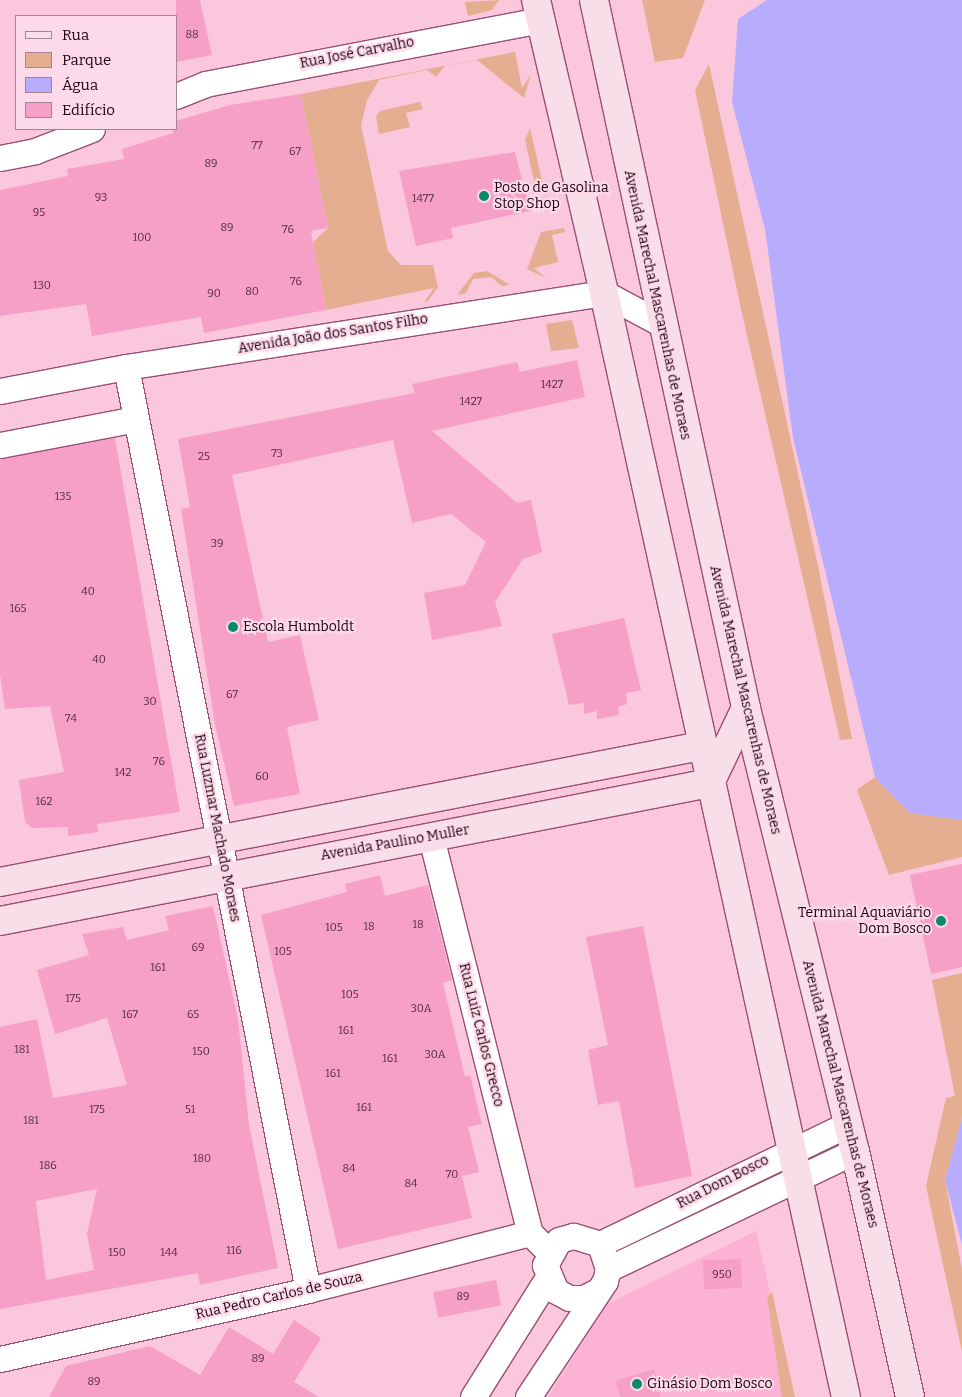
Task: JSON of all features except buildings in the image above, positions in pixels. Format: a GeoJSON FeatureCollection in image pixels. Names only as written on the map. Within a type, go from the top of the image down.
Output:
{"type":"FeatureCollection","features":[{"type":"Feature","properties":{"kind":"main road","name":"Avenida Marechal Mascarenhas de Moraes"},"geometry":{"type":"LineString","coordinates":[[594,0],[660,323],[746,708],[855,1151],[910,1397]]}},
{"type":"Feature","properties":{"kind":"main road"},"geometry":{"type":"LineString","coordinates":[[538,10],[604,293],[701,746],[846,1397]]}},
{"type":"Feature","properties":{"kind":"main road"},"geometry":{"type":"LineString","coordinates":[[710,783],[746,708]]}},
{"type":"Feature","properties":{"kind":"main road"},"geometry":{"type":"LineString","coordinates":[[0,882],[701,746]]}},
{"type":"Feature","properties":{"kind":"main road","name":"Avenida Paulino Muller"},"geometry":{"type":"LineString","coordinates":[[0,921],[226,874],[431,837],[710,783]]}},
{"type":"Feature","properties":{"kind":"street","name":"Rua José Carvalho"},"geometry":{"type":"LineString","coordinates":[[178,95],[205,84],[538,10]]}},
{"type":"Feature","properties":{"kind":"street"},"geometry":{"type":"LineString","coordinates":[[0,158],[35,152],[90,130]]}},
{"type":"Feature","properties":{"kind":"street"},"geometry":{"type":"LineString","coordinates":[[604,293],[660,323]]}},
{"type":"Feature","properties":{"kind":"street","name":"Avenida João dos Santos Filho"},"geometry":{"type":"LineString","coordinates":[[0,391],[126,367],[604,293]]}},
{"type":"Feature","properties":{"kind":"street","name":"Rua Luzmar Machado Moraes"},"geometry":{"type":"LineString","coordinates":[[126,367],[308,1290]]}},
{"type":"Feature","properties":{"kind":"street"},"geometry":{"type":"LineString","coordinates":[[0,446],[136,419]]}},
{"type":"Feature","properties":{"kind":"street","name":"Rua Luiz Carlos Grecco"},"geometry":{"type":"LineString","coordinates":[[431,837],[530,1233]]}},
{"type":"Feature","properties":{"kind":"street","name":"Rua Dom Bosco"},"geometry":{"type":"LineString","coordinates":[[600,1244],[791,1148],[848,1124]]}},
{"type":"Feature","properties":{"kind":"street"},"geometry":{"type":"LineString","coordinates":[[547,1279],[556,1291],[570,1298],[584,1298],[603,1280],[855,1151]]}},
{"type":"Feature","properties":{"kind":"street"},"geometry":{"type":"LineString","coordinates":[[530,1233],[548,1252]]}},
{"type":"Feature","properties":{"kind":"street","name":"Rua Pedro Carlos de Souza"},"geometry":{"type":"LineString","coordinates":[[0,1359],[308,1290],[530,1233]]}},
{"type":"Feature","properties":{"kind":"street"},"geometry":{"type":"LineString","coordinates":[[473,1397],[547,1279],[548,1252],[559,1240],[573,1236],[600,1244],[603,1280],[528,1397]]}},
{"type":"Feature","properties":{"kind":"shaded area"},"geometry":{"type":"Polygon","coordinates":[[[756,1231],[794,1397],[548,1397],[607,1304],[756,1231]]]}},
{"type":"Feature","properties":{"kind":"green space"},"geometry":{"type":"Polygon","coordinates":[[[499,0],[492,10],[468,16],[465,2],[499,0]]]}},
{"type":"Feature","properties":{"kind":"green space"},"geometry":{"type":"Polygon","coordinates":[[[642,0],[705,0],[683,58],[655,62],[642,0]]]}},
{"type":"Feature","properties":{"kind":"green space"},"geometry":{"type":"Polygon","coordinates":[[[515,52],[522,88],[531,74],[524,98],[477,60],[445,66],[436,77],[427,70],[379,80],[367,100],[361,125],[388,251],[401,265],[433,265],[438,287],[428,301],[424,302],[434,288],[326,310],[313,242],[328,228],[301,94],[515,52]]]}},
{"type":"Feature","properties":{"kind":"green space"},"geometry":{"type":"Polygon","coordinates":[[[709,64],[818,566],[852,739],[840,740],[741,309],[695,90],[709,64]]]}},
{"type":"Feature","properties":{"kind":"green space"},"geometry":{"type":"Polygon","coordinates":[[[420,102],[423,109],[406,113],[410,127],[379,134],[376,116],[380,111],[420,102]]]}},
{"type":"Feature","properties":{"kind":"green space"},"geometry":{"type":"Polygon","coordinates":[[[530,128],[544,189],[535,185],[525,140],[530,128]]]}},
{"type":"Feature","properties":{"kind":"green space"},"geometry":{"type":"Polygon","coordinates":[[[564,228],[565,232],[552,235],[558,262],[534,268],[546,278],[527,269],[541,232],[564,228]]]}},
{"type":"Feature","properties":{"kind":"green space"},"geometry":{"type":"Polygon","coordinates":[[[487,271],[510,285],[502,286],[491,277],[473,279],[466,293],[457,295],[474,273],[487,271]]]}},
{"type":"Feature","properties":{"kind":"green space"},"geometry":{"type":"Polygon","coordinates":[[[572,320],[579,348],[551,351],[546,324],[572,320]]]}},
{"type":"Feature","properties":{"kind":"green space"},"geometry":{"type":"Polygon","coordinates":[[[875,777],[910,813],[962,820],[962,857],[889,875],[857,790],[875,777]]]}},
{"type":"Feature","properties":{"kind":"green space"},"geometry":{"type":"Polygon","coordinates":[[[962,973],[962,1118],[945,1180],[962,1270],[962,1352],[926,1186],[946,1098],[955,1096],[932,980],[962,973]]]}},
{"type":"Feature","properties":{"kind":"green space"},"geometry":{"type":"Polygon","coordinates":[[[772,1292],[795,1397],[782,1397],[767,1297],[772,1292]]]}},
{"type":"Feature","properties":{"kind":"water"},"geometry":{"type":"Polygon","coordinates":[[[767,0],[962,0],[962,820],[910,813],[875,777],[793,438],[765,229],[732,102],[738,19],[767,0]]]}},
{"type":"Feature","properties":{"kind":"water"},"geometry":{"type":"Polygon","coordinates":[[[962,1118],[962,1245],[945,1180],[962,1118]]]}},
{"type":"Feature","properties":{"kind":"place","name":"Posto de Gasolina Stop Shop"},"geometry":{"type":"Point","coordinates":[484,196]}},
{"type":"Feature","properties":{"kind":"place","name":"Escola Humboldt"},"geometry":{"type":"Point","coordinates":[233,627]}},
{"type":"Feature","properties":{"kind":"place","name":"Terminal Aquaviário Dom Bosco"},"geometry":{"type":"Point","coordinates":[941,921]}},
{"type":"Feature","properties":{"kind":"place","name":"Ginásio Dom Bosco"},"geometry":{"type":"Point","coordinates":[637,1384]}}]}
